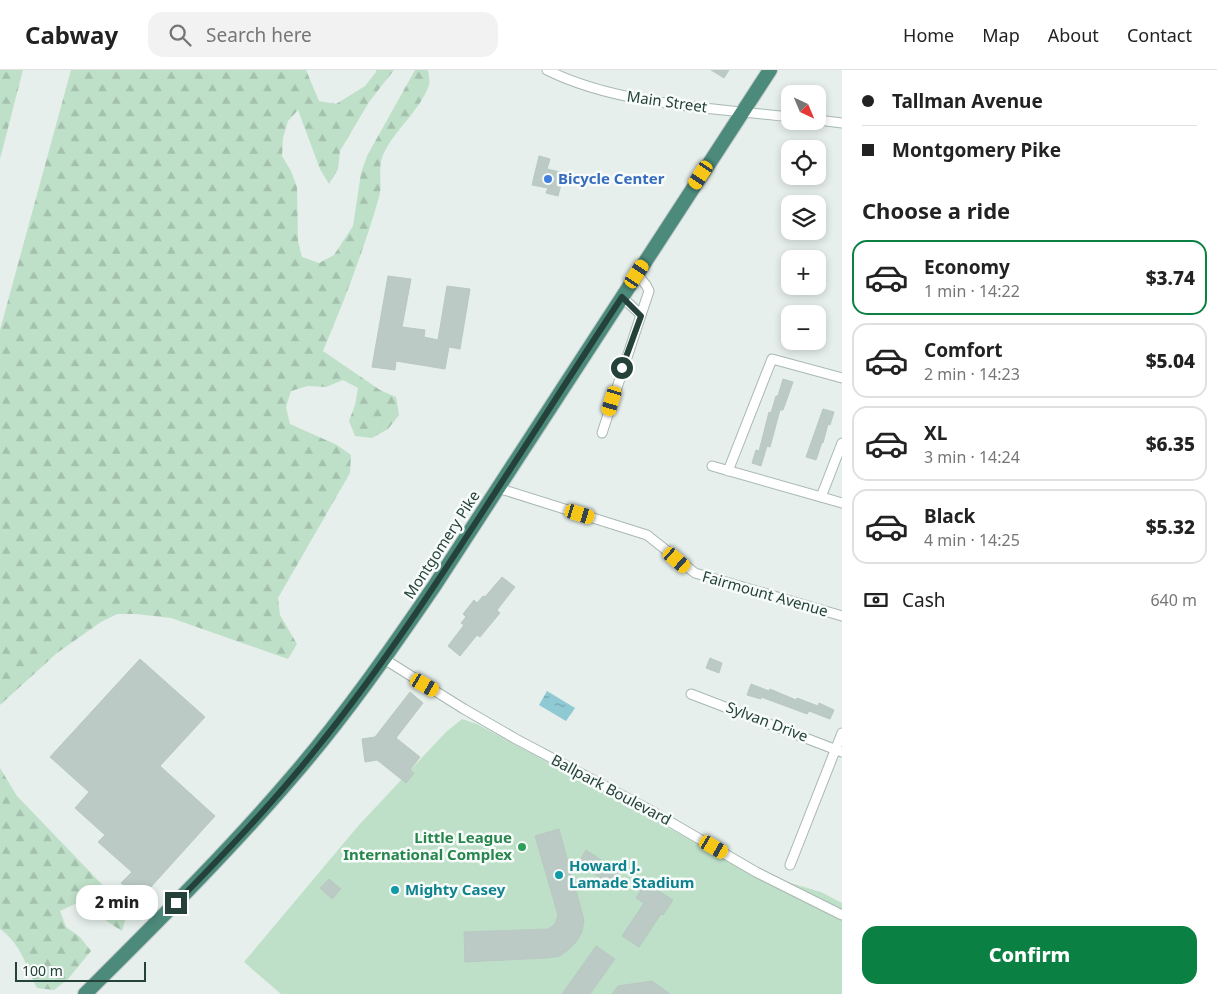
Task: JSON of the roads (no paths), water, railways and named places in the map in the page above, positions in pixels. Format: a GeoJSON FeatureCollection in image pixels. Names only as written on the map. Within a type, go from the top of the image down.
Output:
{"type":"FeatureCollection","features":[{"type":"Feature","properties":{"kind":"highway","name":"Montgomery Pike"},"geometry":{"type":"LineString","coordinates":[[85,994],[210,868],[268,805],[316,748],[384,659],[435,585],[770,70]]}},
{"type":"Feature","properties":{"kind":"street","name":"Main Street"},"geometry":{"type":"LineString","coordinates":[[547,70],[561,77],[621,95],[650,101],[781,116]]}},
{"type":"Feature","properties":{"kind":"street"},"geometry":{"type":"LineString","coordinates":[[826,121],[842,123]]}},
{"type":"Feature","properties":{"kind":"street"},"geometry":{"type":"LineString","coordinates":[[602,433],[649,290],[637,274]]}},
{"type":"Feature","properties":{"kind":"street"},"geometry":{"type":"LineString","coordinates":[[622,297],[641,316]]}},
{"type":"Feature","properties":{"kind":"street"},"geometry":{"type":"LineString","coordinates":[[728,471],[772,359],[842,378]]}},
{"type":"Feature","properties":{"kind":"street"},"geometry":{"type":"LineString","coordinates":[[821,497],[842,443]]}},
{"type":"Feature","properties":{"kind":"street"},"geometry":{"type":"LineString","coordinates":[[712,466],[842,503]]}},
{"type":"Feature","properties":{"kind":"street","name":"Fairmount Avenue"},"geometry":{"type":"LineString","coordinates":[[498,488],[647,535],[695,573],[842,616]]}},
{"type":"Feature","properties":{"kind":"street","name":"Ballpark Boulevard"},"geometry":{"type":"LineString","coordinates":[[384,659],[516,739],[648,809],[756,872],[842,915]]}},
{"type":"Feature","properties":{"kind":"street","name":"Sylvan Drive"},"geometry":{"type":"LineString","coordinates":[[691,694],[839,750]]}},
{"type":"Feature","properties":{"kind":"street"},"geometry":{"type":"LineString","coordinates":[[790,866],[839,750],[842,733]]}},
{"type":"Feature","properties":{"kind":"water"},"geometry":{"type":"Polygon","coordinates":[[[547,691],[575,708],[566,721],[539,705],[547,691]]]}},
{"type":"Feature","properties":{"kind":"place","name":"Bicycle Center"},"geometry":{"type":"Point","coordinates":[548,179]}},
{"type":"Feature","properties":{"kind":"place","name":"Little League International Complex"},"geometry":{"type":"Point","coordinates":[522,847]}},
{"type":"Feature","properties":{"kind":"place","name":"Howard J. Lamade Stadium"},"geometry":{"type":"Point","coordinates":[559,875]}},
{"type":"Feature","properties":{"kind":"place","name":"Mighty Casey"},"geometry":{"type":"Point","coordinates":[395,890]}}]}
